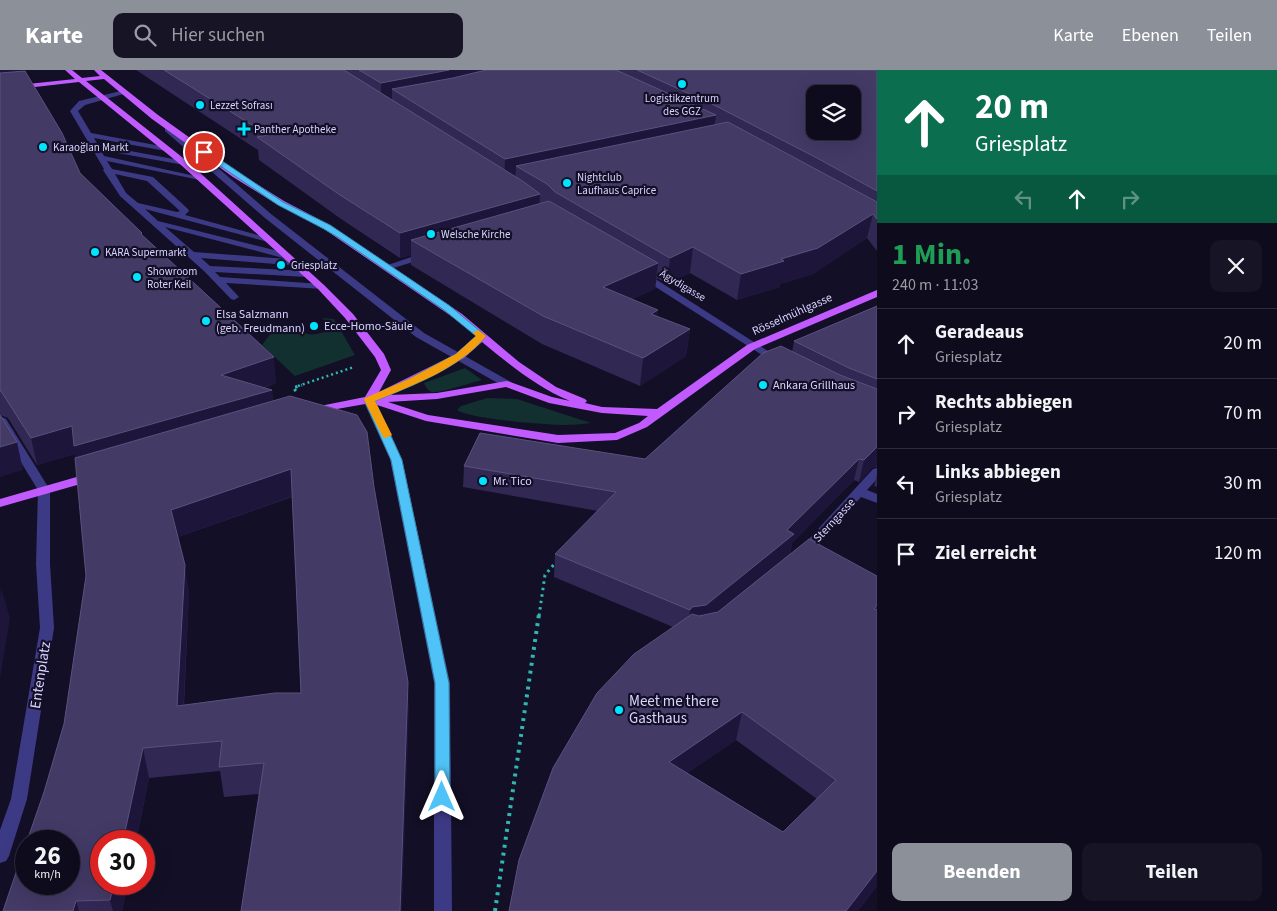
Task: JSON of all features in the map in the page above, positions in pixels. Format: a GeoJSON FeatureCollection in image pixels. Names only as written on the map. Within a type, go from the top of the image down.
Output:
{"type":"FeatureCollection","features":[{"type":"Feature","properties":{"kind":"main road"},"geometry":{"type":"LineString","coordinates":[[68,70],[184,163],[307,274],[349,316],[380,356],[386,370],[369,400]]}},
{"type":"Feature","properties":{"kind":"main road"},"geometry":{"type":"LineString","coordinates":[[97,70],[155,117],[236,175],[280,203],[327,227],[387,266],[458,316],[515,364],[552,389],[602,410]]}},
{"type":"Feature","properties":{"kind":"main road"},"geometry":{"type":"LineString","coordinates":[[38,84],[50,74]]}},
{"type":"Feature","properties":{"kind":"main road"},"geometry":{"type":"LineString","coordinates":[[0,88],[107,77]]}},
{"type":"Feature","properties":{"kind":"main road","name":"Rösselmühlgasse"},"geometry":{"type":"LineString","coordinates":[[660,413],[755,346],[877,292]]}},
{"type":"Feature","properties":{"kind":"main road"},"geometry":{"type":"LineString","coordinates":[[369,400],[413,382],[460,356],[482,336]]}},
{"type":"Feature","properties":{"kind":"main road"},"geometry":{"type":"LineString","coordinates":[[298,415],[317,409],[369,400],[437,396],[507,384],[549,400],[602,410],[660,413]]}},
{"type":"Feature","properties":{"kind":"main road"},"geometry":{"type":"LineString","coordinates":[[369,400],[426,418],[558,439],[617,436],[643,425],[660,413]]}},
{"type":"Feature","properties":{"kind":"main road"},"geometry":{"type":"LineString","coordinates":[[0,504],[110,471]]}},
{"type":"Feature","properties":{"kind":"street"},"geometry":{"type":"LineString","coordinates":[[125,92],[82,103],[74,111],[90,135],[93,146],[123,194],[208,268],[234,297]]}},
{"type":"Feature","properties":{"kind":"street"},"geometry":{"type":"LineString","coordinates":[[155,117],[268,216],[420,335],[507,384]]}},
{"type":"Feature","properties":{"kind":"street"},"geometry":{"type":"LineString","coordinates":[[90,135],[166,149]]}},
{"type":"Feature","properties":{"kind":"street"},"geometry":{"type":"LineString","coordinates":[[93,146],[184,163]]}},
{"type":"Feature","properties":{"kind":"street"},"geometry":{"type":"LineString","coordinates":[[100,157],[200,178]]}},
{"type":"Feature","properties":{"kind":"street"},"geometry":{"type":"LineString","coordinates":[[108,170],[150,178],[185,211],[178,215]]}},
{"type":"Feature","properties":{"kind":"street"},"geometry":{"type":"LineString","coordinates":[[136,204],[268,239]]}},
{"type":"Feature","properties":{"kind":"street"},"geometry":{"type":"LineString","coordinates":[[157,223],[290,259]]}},
{"type":"Feature","properties":{"kind":"street"},"geometry":{"type":"LineString","coordinates":[[387,266],[440,251]]}},
{"type":"Feature","properties":{"kind":"street"},"geometry":{"type":"LineString","coordinates":[[191,255],[290,259]]}},
{"type":"Feature","properties":{"kind":"street"},"geometry":{"type":"LineString","coordinates":[[208,268],[307,274]]}},
{"type":"Feature","properties":{"kind":"street","name":"Ägydigasse"},"geometry":{"type":"LineString","coordinates":[[637,272],[789,366]]}},
{"type":"Feature","properties":{"kind":"street"},"geometry":{"type":"LineString","coordinates":[[220,280],[321,287]]}},
{"type":"Feature","properties":{"kind":"street"},"geometry":{"type":"LineString","coordinates":[[369,400],[396,460],[442,683],[443,911]]}},
{"type":"Feature","properties":{"kind":"street"},"geometry":{"type":"LineString","coordinates":[[0,419],[44,490]]}},
{"type":"Feature","properties":{"kind":"street","name":"Sterngasse"},"geometry":{"type":"LineString","coordinates":[[796,560],[877,472]]}},
{"type":"Feature","properties":{"kind":"street","name":"Entenplatz"},"geometry":{"type":"LineString","coordinates":[[0,856],[19,799],[47,628],[43,564],[44,490]]}},
{"type":"Feature","properties":{"kind":"street"},"geometry":{"type":"LineString","coordinates":[[860,492],[877,499]]}},
{"type":"Feature","properties":{"kind":"path"},"geometry":{"type":"LineString","coordinates":[[298,392],[293,388],[362,364]]}},
{"type":"Feature","properties":{"kind":"path"},"geometry":{"type":"LineString","coordinates":[[495,911],[545,575],[557,560]]}},
{"type":"Feature","properties":{"kind":"green space"},"geometry":{"type":"Polygon","coordinates":[[[322,318],[334,319],[355,355],[295,376],[262,345],[272,332],[294,325],[302,332],[310,334],[328,331],[330,325],[322,318]]]}},
{"type":"Feature","properties":{"kind":"green space"},"geometry":{"type":"Polygon","coordinates":[[[465,368],[482,380],[436,392],[429,391],[424,383],[465,368]]]}},
{"type":"Feature","properties":{"kind":"green space"},"geometry":{"type":"Polygon","coordinates":[[[487,398],[517,399],[591,423],[564,425],[526,423],[492,419],[457,410],[461,406],[487,398]]]}},
{"type":"Feature","properties":{"kind":"building"},"geometry":{"type":"Polygon","coordinates":[[[164,70],[344,70],[524,182],[540,194],[400,233],[340,195],[257,137],[268,135],[164,70]]]}},
{"type":"Feature","properties":{"kind":"building"},"geometry":{"type":"Polygon","coordinates":[[[359,70],[449,70],[381,83],[359,70]]]}},
{"type":"Feature","properties":{"kind":"building"},"geometry":{"type":"Polygon","coordinates":[[[486,70],[616,70],[716,115],[505,159],[392,89],[486,70]]]}},
{"type":"Feature","properties":{"kind":"building"},"geometry":{"type":"Polygon","coordinates":[[[637,70],[877,70],[877,191],[716,106],[637,70]]]}},
{"type":"Feature","properties":{"kind":"building"},"geometry":{"type":"Polygon","coordinates":[[[25,71],[62,133],[80,173],[141,234],[274,357],[221,375],[272,390],[74,446],[72,426],[31,438],[0,391],[0,73],[25,71]]]}},
{"type":"Feature","properties":{"kind":"building"},"geometry":{"type":"Polygon","coordinates":[[[728,122],[877,202],[877,219],[873,214],[818,248],[741,274],[693,247],[670,258],[555,192],[547,184],[516,166],[728,122]]]}},
{"type":"Feature","properties":{"kind":"building"},"geometry":{"type":"Polygon","coordinates":[[[549,201],[658,263],[603,287],[658,310],[651,314],[690,329],[643,358],[543,316],[411,240],[549,201]]]}},
{"type":"Feature","properties":{"kind":"building"},"geometry":{"type":"Polygon","coordinates":[[[877,306],[877,379],[849,368],[794,341],[877,306]]]}},
{"type":"Feature","properties":{"kind":"building"},"geometry":{"type":"Polygon","coordinates":[[[781,346],[840,375],[877,389],[877,447],[864,460],[859,459],[787,530],[794,534],[706,605],[692,607],[690,610],[555,554],[616,492],[464,466],[480,433],[645,459],[763,353],[781,346]]]}},
{"type":"Feature","properties":{"kind":"building"},"geometry":{"type":"Polygon","coordinates":[[[290,396],[357,415],[367,432],[374,487],[408,682],[400,911],[241,911],[264,763],[219,767],[222,741],[143,748],[125,830],[90,830],[90,895],[111,895],[110,900],[76,901],[73,911],[3,911],[15,876],[15,895],[80,895],[80,830],[31,830],[64,724],[86,576],[75,458],[290,396]],[[291,469],[171,510],[185,565],[177,706],[275,693],[301,693],[291,469]]]}},
{"type":"Feature","properties":{"kind":"building"},"geometry":{"type":"Polygon","coordinates":[[[0,415],[17,442],[0,447],[0,415]]]}},
{"type":"Feature","properties":{"kind":"building"},"geometry":{"type":"Polygon","coordinates":[[[809,539],[877,576],[877,605],[874,609],[877,610],[877,871],[846,911],[509,911],[519,860],[553,768],[597,693],[634,654],[692,614],[699,616],[718,612],[809,539]],[[742,712],[669,762],[783,832],[836,780],[742,712]]]}},
{"type":"Feature","properties":{"kind":"slow traffic"},"geometry":{"type":"LineString","coordinates":[[386,435],[369,400],[413,382],[460,356],[482,336],[478,333]]}},
{"type":"Feature","properties":{"kind":"place","name":"Logistikzentrum des GGZ"},"geometry":{"type":"Point","coordinates":[682,84]}},
{"type":"Feature","properties":{"kind":"place","name":"Lezzet Sofrası"},"geometry":{"type":"Point","coordinates":[200,105]}},
{"type":"Feature","properties":{"kind":"place","name":"Panther Apotheke"},"geometry":{"type":"Point","coordinates":[244,129]}},
{"type":"Feature","properties":{"kind":"place","name":"Karaoğlan Markt"},"geometry":{"type":"Point","coordinates":[43,147]}},
{"type":"Feature","properties":{"kind":"place","name":"Nightclub Laufhaus Caprice"},"geometry":{"type":"Point","coordinates":[567,183]}},
{"type":"Feature","properties":{"kind":"place","name":"Welsche Kirche"},"geometry":{"type":"Point","coordinates":[431,234]}},
{"type":"Feature","properties":{"kind":"place","name":"KARA Supermarkt"},"geometry":{"type":"Point","coordinates":[95,252]}},
{"type":"Feature","properties":{"kind":"place","name":"Griesplatz"},"geometry":{"type":"Point","coordinates":[281,265]}},
{"type":"Feature","properties":{"kind":"place","name":"Showroom Roter Keil"},"geometry":{"type":"Point","coordinates":[137,277]}},
{"type":"Feature","properties":{"kind":"place","name":"Elsa Salzmann (geb. Freudmann)"},"geometry":{"type":"Point","coordinates":[206,321]}},
{"type":"Feature","properties":{"kind":"place","name":"Ecce-Homo-Säule"},"geometry":{"type":"Point","coordinates":[314,326]}},
{"type":"Feature","properties":{"kind":"place","name":"Ankara Grillhaus"},"geometry":{"type":"Point","coordinates":[763,385]}},
{"type":"Feature","properties":{"kind":"place","name":"Mr. Tico"},"geometry":{"type":"Point","coordinates":[483,481]}},
{"type":"Feature","properties":{"kind":"place","name":"Meet me there Gasthaus"},"geometry":{"type":"Point","coordinates":[619,710]}},
{"type":"Feature","properties":{"kind":"route"},"geometry":{"type":"LineString","coordinates":[[204,152],[280,203],[327,227],[387,266],[458,316],[482,336],[460,356],[413,382],[369,400],[396,460],[442,683],[442,797]]}}]}
